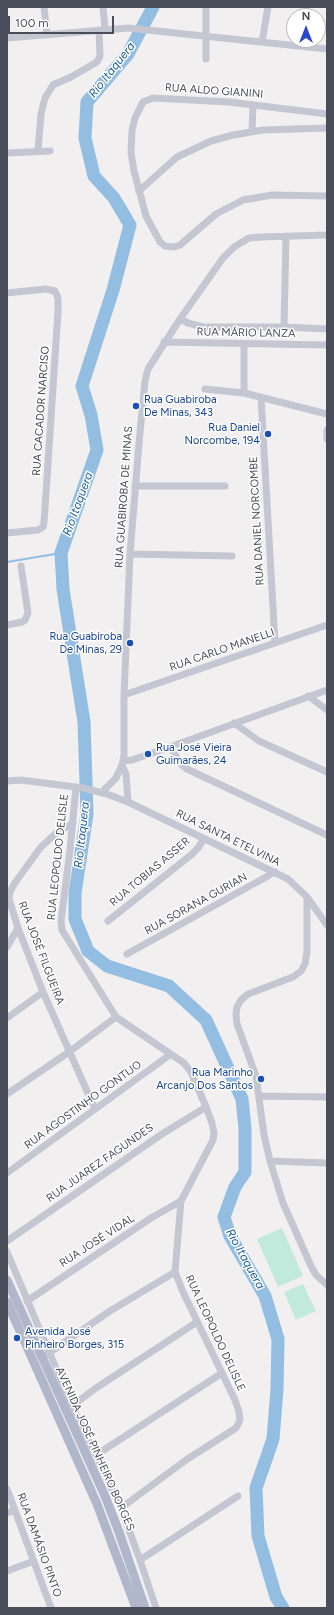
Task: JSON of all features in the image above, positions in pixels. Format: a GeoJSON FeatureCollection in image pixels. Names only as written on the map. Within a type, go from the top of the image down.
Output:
{"type":"FeatureCollection","features":[{"type":"Feature","properties":{"kind":"main road","name":"AVENIDA JOSÉ PINHEIRO BORGES"},"geometry":{"type":"LineString","coordinates":[[7,1280],[108,1503],[145,1608]]}},
{"type":"Feature","properties":{"kind":"main road","name":"AVENIDA JOSÉ PINHEIRO BORGES"},"geometry":{"type":"LineString","coordinates":[[7,1302],[42,1358],[136,1608]]}},
{"type":"Feature","properties":{"kind":"street"},"geometry":{"type":"LineString","coordinates":[[44,7],[46,35]]}},
{"type":"Feature","properties":{"kind":"street"},"geometry":{"type":"LineString","coordinates":[[38,151],[41,114],[45,98],[53,85],[71,78],[97,62],[100,56],[103,7]]}},
{"type":"Feature","properties":{"kind":"street"},"geometry":{"type":"LineString","coordinates":[[206,7],[206,59]]}},
{"type":"Feature","properties":{"kind":"street"},"geometry":{"type":"LineString","coordinates":[[262,42],[268,7]]}},
{"type":"Feature","properties":{"kind":"street"},"geometry":{"type":"LineString","coordinates":[[7,38],[128,28],[327,49]]}},
{"type":"Feature","properties":{"kind":"street","name":"RUA ALDO GIANINI"},"geometry":{"type":"LineString","coordinates":[[327,114],[253,105],[153,98],[143,102],[135,118],[132,130],[131,153],[134,171],[146,216],[154,234],[160,242],[166,246],[174,247],[183,243],[216,214],[243,200],[272,195],[327,196]]}},
{"type":"Feature","properties":{"kind":"street"},"geometry":{"type":"LineString","coordinates":[[252,132],[253,105]]}},
{"type":"Feature","properties":{"kind":"street"},"geometry":{"type":"LineString","coordinates":[[139,191],[177,157],[211,141],[233,135],[263,130],[327,128]]}},
{"type":"Feature","properties":{"kind":"street"},"geometry":{"type":"LineString","coordinates":[[7,153],[50,150]]}},
{"type":"Feature","properties":{"kind":"street","name":"RUA GUABIROBA DE MINAS"},"geometry":{"type":"LineString","coordinates":[[100,792],[114,781],[122,763],[130,554],[145,381],[148,369],[180,319],[223,258],[234,246],[249,238],[327,235]]}},
{"type":"Feature","properties":{"kind":"street"},"geometry":{"type":"LineString","coordinates":[[284,327],[286,236]]}},
{"type":"Feature","properties":{"kind":"street","name":"RUA CACADOR NARCISO"},"geometry":{"type":"LineString","coordinates":[[7,293],[46,289],[52,290],[56,293],[58,312],[52,423],[43,527],[40,530],[7,533]]}},
{"type":"Feature","properties":{"kind":"street","name":"RUA MÁRIO LANZA"},"geometry":{"type":"LineString","coordinates":[[180,319],[188,323],[204,327],[284,327],[327,329]]}},
{"type":"Feature","properties":{"kind":"street","name":"RUA MÁRIO LANZA"},"geometry":{"type":"LineString","coordinates":[[164,342],[244,345],[327,345]]}},
{"type":"Feature","properties":{"kind":"street"},"geometry":{"type":"LineString","coordinates":[[244,345],[244,393]]}},
{"type":"Feature","properties":{"kind":"street"},"geometry":{"type":"LineString","coordinates":[[205,389],[244,393],[327,414]]}},
{"type":"Feature","properties":{"kind":"street","name":"RUA DANIEL NORCOMBE"},"geometry":{"type":"LineString","coordinates":[[261,397],[275,643]]}},
{"type":"Feature","properties":{"kind":"street"},"geometry":{"type":"LineString","coordinates":[[327,430],[327,439]]}},
{"type":"Feature","properties":{"kind":"street"},"geometry":{"type":"LineString","coordinates":[[135,486],[225,486]]}},
{"type":"Feature","properties":{"kind":"street"},"geometry":{"type":"LineString","coordinates":[[130,554],[232,556]]}},
{"type":"Feature","properties":{"kind":"street"},"geometry":{"type":"LineString","coordinates":[[7,625],[22,622],[25,620],[28,613],[21,566]]}},
{"type":"Feature","properties":{"kind":"street","name":"RUA CARLO MANELLI"},"geometry":{"type":"LineString","coordinates":[[124,695],[327,625]]}},
{"type":"Feature","properties":{"kind":"street"},"geometry":{"type":"LineString","coordinates":[[128,802],[126,774],[122,763],[327,690]]}},
{"type":"Feature","properties":{"kind":"street"},"geometry":{"type":"LineString","coordinates":[[308,696],[327,710]]}},
{"type":"Feature","properties":{"kind":"street"},"geometry":{"type":"LineString","coordinates":[[234,723],[259,741],[327,772]]}},
{"type":"Feature","properties":{"kind":"street"},"geometry":{"type":"LineString","coordinates":[[170,746],[181,764],[187,769],[327,835]]}},
{"type":"Feature","properties":{"kind":"street","name":"RUA SANTA ETELVINA"},"geometry":{"type":"LineString","coordinates":[[7,781],[21,780],[79,788],[100,792],[128,802],[288,879],[325,915],[327,925]]}},
{"type":"Feature","properties":{"kind":"street","name":"RUA LEOPOLDO DELISLE"},"geometry":{"type":"LineString","coordinates":[[79,788],[73,823],[61,921],[62,930],[116,1017],[184,1063],[191,1072],[206,1107],[213,1128],[213,1140],[181,1201],[175,1272],[222,1373],[239,1412],[240,1420],[236,1428],[186,1460],[121,1508]]}},
{"type":"Feature","properties":{"kind":"street","name":"RUA JOSÉ FILGUEIRA"},"geometry":{"type":"LineString","coordinates":[[73,823],[55,834],[41,847],[23,870],[10,892],[9,903],[43,992],[95,1109]]}},
{"type":"Feature","properties":{"kind":"street","name":"RUA TOBIAS ASSER"},"geometry":{"type":"LineString","coordinates":[[108,921],[191,855],[204,839]]}},
{"type":"Feature","properties":{"kind":"street","name":"RUA SORANA GURIAN"},"geometry":{"type":"LineString","coordinates":[[127,954],[275,872]]}},
{"type":"Feature","properties":{"kind":"street"},"geometry":{"type":"LineString","coordinates":[[308,897],[307,951],[305,964],[301,971],[293,977],[248,994],[241,1000],[237,1007],[236,1015],[256,1076],[260,1096],[264,1135],[270,1161],[284,1203],[311,1266],[316,1275],[327,1285]]}},
{"type":"Feature","properties":{"kind":"street"},"geometry":{"type":"LineString","coordinates":[[7,947],[18,928]]}},
{"type":"Feature","properties":{"kind":"street"},"geometry":{"type":"LineString","coordinates":[[7,1018],[43,992]]}},
{"type":"Feature","properties":{"kind":"street"},"geometry":{"type":"LineString","coordinates":[[7,1094],[69,1052],[116,1017]]}},
{"type":"Feature","properties":{"kind":"street","name":"RUA AGOSTINHO GONTIJO"},"geometry":{"type":"LineString","coordinates":[[7,1173],[171,1054]]}},
{"type":"Feature","properties":{"kind":"street"},"geometry":{"type":"LineString","coordinates":[[260,1096],[327,1097]]}},
{"type":"Feature","properties":{"kind":"street","name":"RUA JUAREZ FAGUNDES"},"geometry":{"type":"LineString","coordinates":[[7,1240],[162,1134],[206,1107]]}},
{"type":"Feature","properties":{"kind":"street"},"geometry":{"type":"LineString","coordinates":[[270,1161],[327,1163]]}},
{"type":"Feature","properties":{"kind":"street","name":"RUA JOSÉ VIDAL"},"geometry":{"type":"LineString","coordinates":[[28,1301],[151,1218],[181,1201]]}},
{"type":"Feature","properties":{"kind":"street"},"geometry":{"type":"LineString","coordinates":[[7,1252],[28,1301],[42,1358],[72,1406],[121,1508],[156,1608]]}},
{"type":"Feature","properties":{"kind":"street"},"geometry":{"type":"LineString","coordinates":[[42,1358],[110,1311],[175,1272]]}},
{"type":"Feature","properties":{"kind":"street"},"geometry":{"type":"LineString","coordinates":[[72,1406],[96,1388],[197,1322]]}},
{"type":"Feature","properties":{"kind":"street"},"geometry":{"type":"LineString","coordinates":[[96,1455],[222,1373]]}},
{"type":"Feature","properties":{"kind":"street","name":"RUA DAMÁSIO PINTO"},"geometry":{"type":"LineString","coordinates":[[7,1489],[51,1608]]}},
{"type":"Feature","properties":{"kind":"street"},"geometry":{"type":"LineString","coordinates":[[140,1560],[238,1496]]}},
{"type":"Feature","properties":{"kind":"street"},"geometry":{"type":"LineString","coordinates":[[7,1513],[15,1510]]}},
{"type":"Feature","properties":{"kind":"street"},"geometry":{"type":"LineString","coordinates":[[7,1571],[34,1561]]}},
{"type":"Feature","properties":{"kind":"green space"},"geometry":{"type":"Polygon","coordinates":[[[282,1228],[303,1276],[278,1287],[257,1239],[282,1228]]]}},
{"type":"Feature","properties":{"kind":"green space"},"geometry":{"type":"Polygon","coordinates":[[[303,1284],[316,1311],[296,1320],[284,1292],[303,1284]]]}},
{"type":"Feature","properties":{"kind":"waterway","name":"Rio Itaquera"},"geometry":{"type":"LineString","coordinates":[[153,7],[128,54],[87,102],[85,138],[94,176],[114,198],[130,225],[113,290],[82,386],[91,415],[97,450],[61,553],[63,589],[84,722],[87,814],[75,893],[75,919],[88,951],[107,966],[169,986],[206,1020],[242,1099],[245,1128],[245,1172],[235,1187],[224,1217],[230,1236],[265,1296],[278,1339],[277,1389],[273,1439],[256,1488],[258,1536],[276,1597],[283,1608]]}},
{"type":"Feature","properties":{"kind":"waterway"},"geometry":{"type":"LineString","coordinates":[[7,562],[61,553]]}},
{"type":"Feature","properties":{"kind":"place","name":"Rua Guabiroba De Minas, 343"},"geometry":{"type":"Point","coordinates":[136,406]}},
{"type":"Feature","properties":{"kind":"place","name":"Rua Daniel Norcombe, 194"},"geometry":{"type":"Point","coordinates":[268,434]}},
{"type":"Feature","properties":{"kind":"place","name":"Rua Guabiroba De Minas, 29"},"geometry":{"type":"Point","coordinates":[130,643]}},
{"type":"Feature","properties":{"kind":"place","name":"Rua José Vieira Guimarães, 24"},"geometry":{"type":"Point","coordinates":[148,754]}},
{"type":"Feature","properties":{"kind":"place","name":"Rua Marinho Arcanjo Dos Santos"},"geometry":{"type":"Point","coordinates":[261,1079]}},
{"type":"Feature","properties":{"kind":"place","name":"Avenida José Pinheiro Borges, 315"},"geometry":{"type":"Point","coordinates":[17,1338]}}]}
